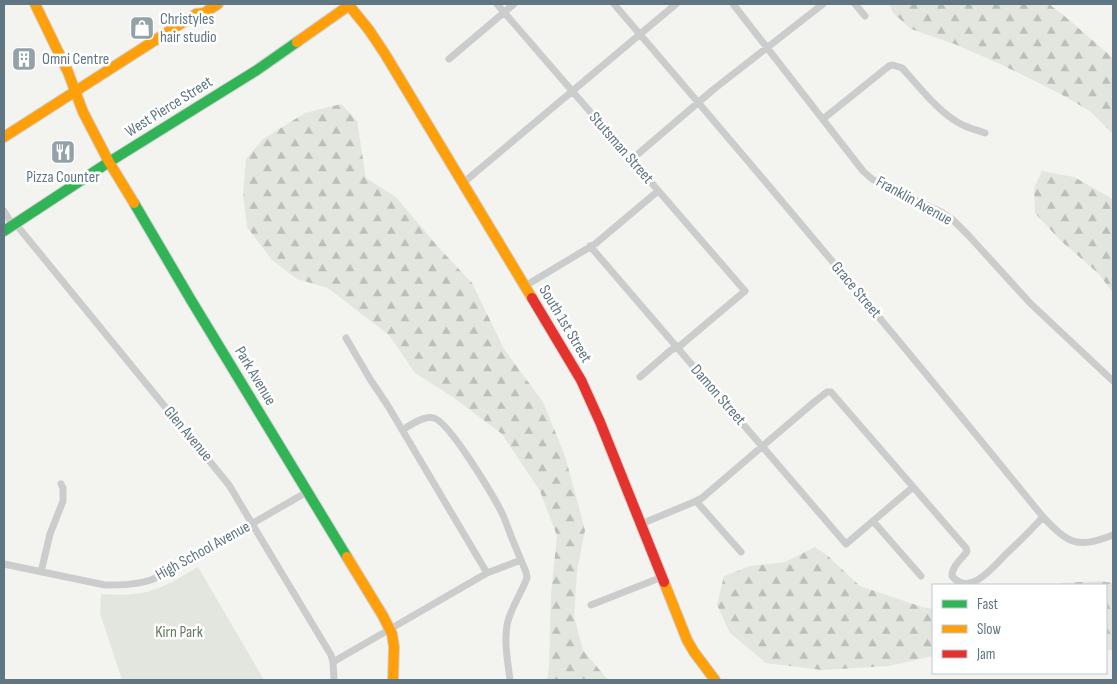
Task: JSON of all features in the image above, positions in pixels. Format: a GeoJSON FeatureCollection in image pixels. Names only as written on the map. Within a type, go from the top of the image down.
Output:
{"type":"FeatureCollection","features":[{"type":"Feature","properties":{"kind":"main road","name":"Park Avenue"},"geometry":{"type":"LineString","coordinates":[[35,4],[57,47],[83,112],[109,162],[383,616],[392,634],[394,647],[393,680]]}},
{"type":"Feature","properties":{"kind":"main road"},"geometry":{"type":"LineString","coordinates":[[196,14],[200,4]]}},
{"type":"Feature","properties":{"kind":"main road"},"geometry":{"type":"LineString","coordinates":[[4,137],[196,14],[204,14],[218,4]]}},
{"type":"Feature","properties":{"kind":"main road","name":"West Pierce Street"},"geometry":{"type":"LineString","coordinates":[[4,230],[257,70],[349,4]]}},
{"type":"Feature","properties":{"kind":"main road","name":"South 1st Street"},"geometry":{"type":"LineString","coordinates":[[349,4],[379,46],[585,388],[687,640],[715,680]]}},
{"type":"Feature","properties":{"kind":"street","name":"Stutsman Street"},"geometry":{"type":"LineString","coordinates":[[497,4],[745,291],[681,345],[676,347]]}},
{"type":"Feature","properties":{"kind":"street"},"geometry":{"type":"LineString","coordinates":[[450,59],[514,4]]}},
{"type":"Feature","properties":{"kind":"street","name":"Grace Street"},"geometry":{"type":"LineString","coordinates":[[614,4],[699,102],[951,403],[1043,518],[1059,534],[1073,541],[1095,541],[1113,535]]}},
{"type":"Feature","properties":{"kind":"street"},"geometry":{"type":"LineString","coordinates":[[463,183],[676,4]]}},
{"type":"Feature","properties":{"kind":"street","name":"Franklin Avenue"},"geometry":{"type":"LineString","coordinates":[[733,4],[872,179],[953,220],[1030,303],[1113,381]]}},
{"type":"Feature","properties":{"kind":"street"},"geometry":{"type":"LineString","coordinates":[[631,160],[699,102],[823,4]]}},
{"type":"Feature","properties":{"kind":"street"},"geometry":{"type":"LineString","coordinates":[[855,4],[865,16]]}},
{"type":"Feature","properties":{"kind":"street"},"geometry":{"type":"LineString","coordinates":[[823,119],[889,66],[893,65],[902,68],[953,119],[960,124],[985,133]]}},
{"type":"Feature","properties":{"kind":"street"},"geometry":{"type":"LineString","coordinates":[[525,286],[601,239],[658,191]]}},
{"type":"Feature","properties":{"kind":"street","name":"Glen Avenue"},"geometry":{"type":"LineString","coordinates":[[4,210],[10,221],[234,491],[328,649],[333,662],[334,680]]}},
{"type":"Feature","properties":{"kind":"street","name":"Damon Street"},"geometry":{"type":"LineString","coordinates":[[590,246],[846,544],[873,521]]}},
{"type":"Feature","properties":{"kind":"street"},"geometry":{"type":"LineString","coordinates":[[346,338],[487,573]]}},
{"type":"Feature","properties":{"kind":"street"},"geometry":{"type":"LineString","coordinates":[[640,377],[676,347]]}},
{"type":"Feature","properties":{"kind":"street"},"geometry":{"type":"LineString","coordinates":[[641,524],[696,501],[709,492],[826,392],[831,392],[966,548],[966,553],[952,572],[952,576],[956,581],[960,583],[973,582],[986,575],[1043,518]]}},
{"type":"Feature","properties":{"kind":"street"},"geometry":{"type":"LineString","coordinates":[[402,430],[430,417],[443,424],[467,456],[502,512],[527,578],[507,624],[507,658],[510,680]]}},
{"type":"Feature","properties":{"kind":"street"},"geometry":{"type":"LineString","coordinates":[[41,572],[50,534],[63,501],[63,488],[60,484]]}},
{"type":"Feature","properties":{"kind":"street"},"geometry":{"type":"LineString","coordinates":[[913,487],[873,521],[921,576]]}},
{"type":"Feature","properties":{"kind":"street","name":"High School Avenue"},"geometry":{"type":"LineString","coordinates":[[4,564],[106,585],[140,583],[173,569],[308,492]]}},
{"type":"Feature","properties":{"kind":"street"},"geometry":{"type":"LineString","coordinates":[[696,501],[741,552]]}},
{"type":"Feature","properties":{"kind":"street"},"geometry":{"type":"LineString","coordinates":[[333,662],[487,573],[521,560]]}},
{"type":"Feature","properties":{"kind":"street"},"geometry":{"type":"LineString","coordinates":[[591,605],[662,577]]}},
{"type":"Feature","properties":{"kind":"green space"},"geometry":{"type":"Polygon","coordinates":[[[890,4],[1049,4],[1113,58],[1113,134],[1090,111],[1057,92],[957,45],[911,29],[892,12],[890,4]]]}},
{"type":"Feature","properties":{"kind":"green space"},"geometry":{"type":"Polygon","coordinates":[[[341,104],[357,121],[366,178],[396,197],[438,247],[472,283],[504,349],[543,402],[565,456],[585,530],[577,571],[574,616],[583,650],[608,680],[547,680],[551,595],[557,536],[540,491],[502,434],[454,398],[415,373],[389,335],[328,288],[297,279],[272,260],[247,227],[243,194],[246,159],[263,139],[305,113],[341,104]]]}},
{"type":"Feature","properties":{"kind":"green space"},"geometry":{"type":"Polygon","coordinates":[[[1042,171],[1074,177],[1111,198],[1113,201],[1113,293],[1099,274],[1060,240],[1035,213],[1034,188],[1042,171]]]}},
{"type":"Feature","properties":{"kind":"green space"},"geometry":{"type":"Polygon","coordinates":[[[815,547],[828,556],[860,586],[932,609],[932,656],[889,666],[822,670],[766,663],[730,633],[717,605],[724,576],[750,566],[785,562],[815,547]]]}},
{"type":"Feature","properties":{"kind":"green space","name":"Kirn Park"},"geometry":{"type":"Polygon","coordinates":[[[198,567],[264,680],[122,680],[100,613],[101,594],[142,593],[166,585],[198,567]]]}},
{"type":"Feature","properties":{"kind":"green space"},"geometry":{"type":"Polygon","coordinates":[[[1100,581],[1113,583],[1113,650],[1107,650],[1107,584],[1060,583],[1100,581]]]}},
{"type":"Feature","properties":{"kind":"traffic: fast"},"geometry":{"type":"LineString","coordinates":[[4,231],[109,162],[257,70],[297,42]]}},
{"type":"Feature","properties":{"kind":"traffic: fast"},"geometry":{"type":"LineString","coordinates":[[134,203],[347,557]]}},
{"type":"Feature","properties":{"kind":"traffic: slow"},"geometry":{"type":"LineString","coordinates":[[35,4],[68,72],[83,112],[109,162],[134,203]]}},
{"type":"Feature","properties":{"kind":"traffic: slow"},"geometry":{"type":"LineString","coordinates":[[4,137],[196,14],[204,13],[218,4]]}},
{"type":"Feature","properties":{"kind":"traffic: slow"},"geometry":{"type":"LineString","coordinates":[[348,4],[385,54],[532,298]]}},
{"type":"Feature","properties":{"kind":"traffic: slow"},"geometry":{"type":"LineString","coordinates":[[297,42],[351,4]]}},
{"type":"Feature","properties":{"kind":"traffic: slow"},"geometry":{"type":"LineString","coordinates":[[347,557],[392,634],[394,647],[393,680]]}},
{"type":"Feature","properties":{"kind":"traffic: slow"},"geometry":{"type":"LineString","coordinates":[[664,582],[687,640],[715,680]]}},
{"type":"Feature","properties":{"kind":"traffic: jam"},"geometry":{"type":"LineString","coordinates":[[532,298],[581,380],[600,422],[664,582]]}},
{"type":"Feature","properties":{"kind":"place","name":"Christyles hair studio"},"geometry":{"type":"Point","coordinates":[142,28]}},
{"type":"Feature","properties":{"kind":"place","name":"Omni Centre"},"geometry":{"type":"Point","coordinates":[24,59]}},
{"type":"Feature","properties":{"kind":"place","name":"Pizza Counter"},"geometry":{"type":"Point","coordinates":[63,152]}}]}
